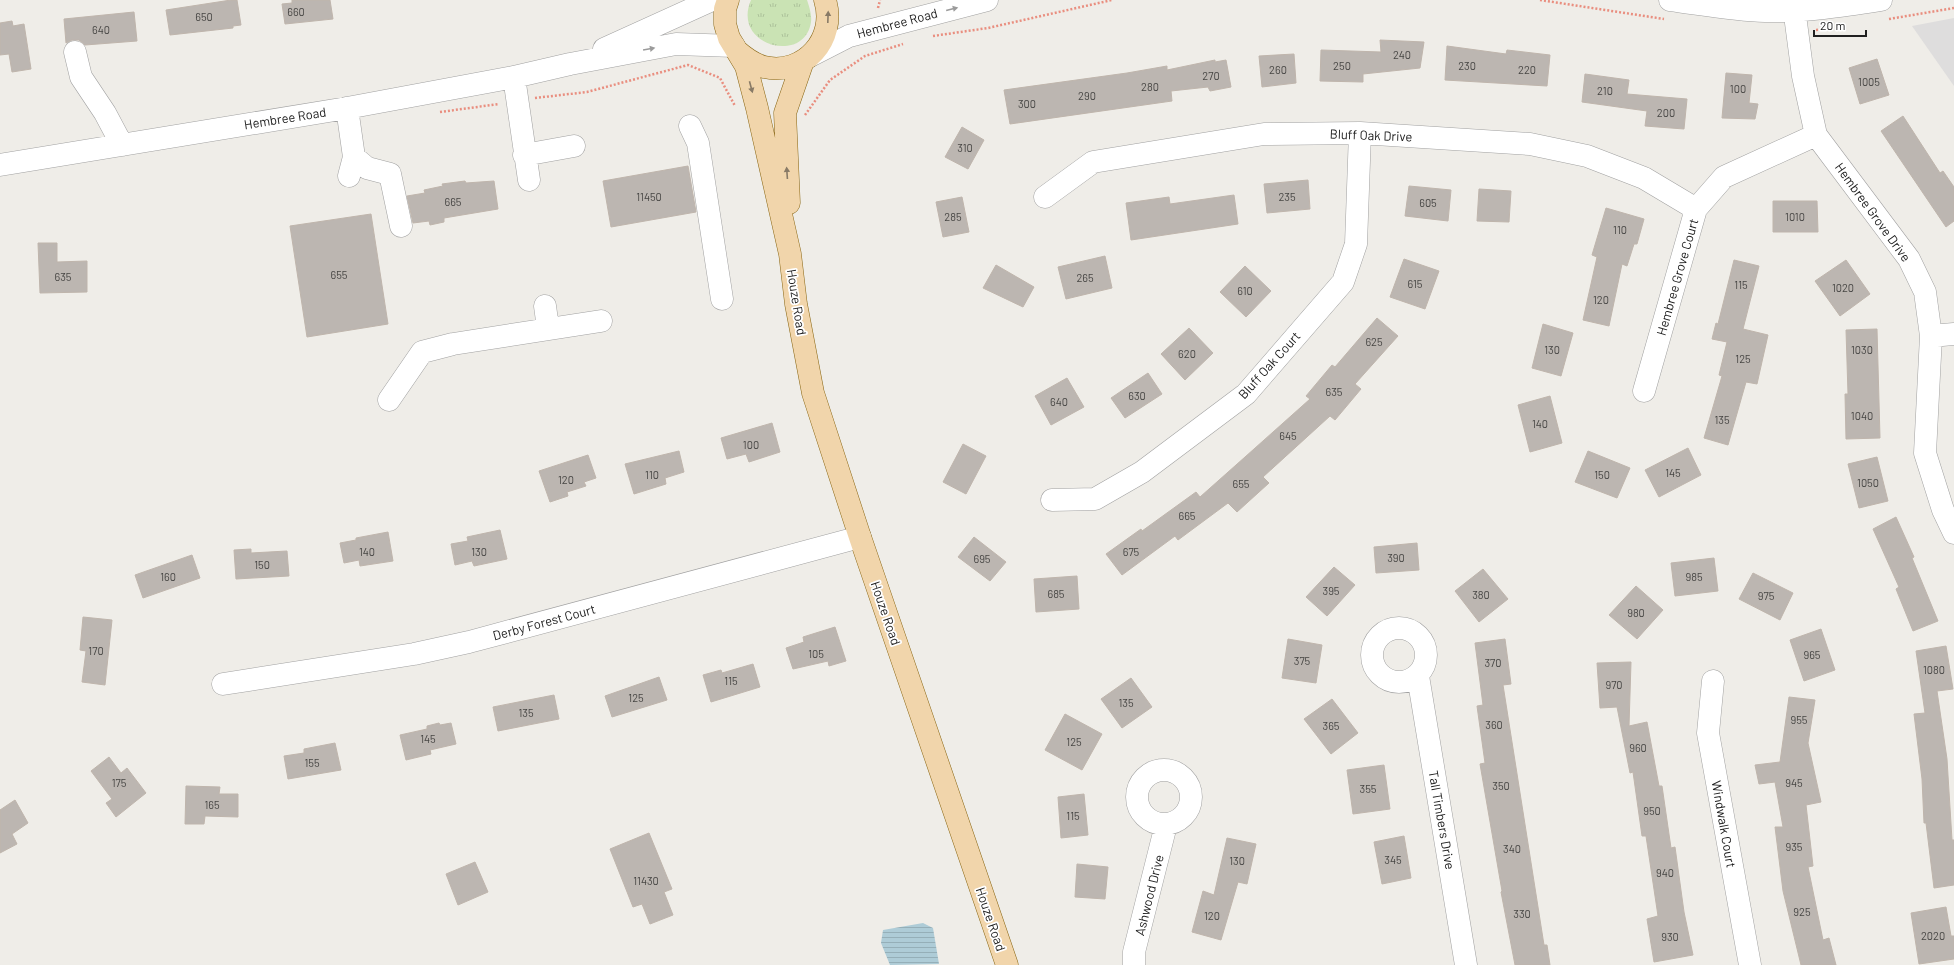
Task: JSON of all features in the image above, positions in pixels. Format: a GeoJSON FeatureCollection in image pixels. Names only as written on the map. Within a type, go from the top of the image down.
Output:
{"type":"FeatureCollection","features":[{"type":"Feature","properties":{"kind":"main road","name":"Houze Road"},"geometry":{"type":"LineString","coordinates":[[728,0],[725,9],[725,24],[729,38],[746,66],[790,254]]}},
{"type":"Feature","properties":{"kind":"main road","name":"Houze Road"},"geometry":{"type":"LineString","coordinates":[[825,0],[828,10],[828,27],[821,43],[806,59],[785,113],[790,254],[796,304],[813,393],[860,537],[1007,965]]}},
{"type":"Feature","properties":{"kind":"main road"},"geometry":{"type":"LineString","coordinates":[[736,48],[749,61],[763,67],[778,68],[806,59]]}},
{"type":"Feature","properties":{"kind":"street","name":"Hembree Road"},"geometry":{"type":"LineString","coordinates":[[570,64],[712,0]]}},
{"type":"Feature","properties":{"kind":"street","name":"Hembree Road"},"geometry":{"type":"LineString","coordinates":[[806,59],[849,36],[987,0]]}},
{"type":"Feature","properties":{"kind":"street"},"geometry":{"type":"LineString","coordinates":[[1670,0],[1741,10],[1794,5],[1835,7],[1881,0]]}},
{"type":"Feature","properties":{"kind":"street","name":"Hembree Grove Drive"},"geometry":{"type":"LineString","coordinates":[[1794,5],[1803,76],[1816,135],[1909,259],[1925,292],[1931,336],[1926,454],[1943,510],[1954,533]]}},
{"type":"Feature","properties":{"kind":"street","name":"Hembree Road"},"geometry":{"type":"LineString","coordinates":[[0,165],[347,108],[514,77],[570,64],[676,44],[736,48]]}},
{"type":"Feature","properties":{"kind":"street"},"geometry":{"type":"LineString","coordinates":[[76,52],[81,77],[105,113],[122,145]]}},
{"type":"Feature","properties":{"kind":"street"},"geometry":{"type":"LineString","coordinates":[[514,77],[524,155],[529,180]]}},
{"type":"Feature","properties":{"kind":"street"},"geometry":{"type":"LineString","coordinates":[[347,108],[352,167],[367,168],[390,174],[401,226]]}},
{"type":"Feature","properties":{"kind":"street"},"geometry":{"type":"LineString","coordinates":[[690,126],[698,143],[722,299]]}},
{"type":"Feature","properties":{"kind":"street","name":"Bluff Oak Drive"},"geometry":{"type":"LineString","coordinates":[[1045,197],[1093,162],[1264,134],[1360,133],[1530,144],[1587,156],[1644,178],[1696,209]]}},
{"type":"Feature","properties":{"kind":"street","name":"Bluff Oak Court"},"geometry":{"type":"LineString","coordinates":[[1052,500],[1095,499],[1142,472],[1246,394],[1343,282],[1356,244],[1360,133]]}},
{"type":"Feature","properties":{"kind":"street","name":"Hembree Grove Court"},"geometry":{"type":"LineString","coordinates":[[1644,391],[1696,209],[1724,177],[1816,135]]}},
{"type":"Feature","properties":{"kind":"street"},"geometry":{"type":"LineString","coordinates":[[524,155],[574,146]]}},
{"type":"Feature","properties":{"kind":"street"},"geometry":{"type":"LineString","coordinates":[[545,306],[548,328]]}},
{"type":"Feature","properties":{"kind":"street"},"geometry":{"type":"LineString","coordinates":[[390,400],[422,352],[454,344],[548,328],[601,321]]}},
{"type":"Feature","properties":{"kind":"street"},"geometry":{"type":"LineString","coordinates":[[1931,336],[1954,334]]}},
{"type":"Feature","properties":{"kind":"street","name":"Derby Forest Court"},"geometry":{"type":"LineString","coordinates":[[223,684],[414,654],[469,642],[860,537]]}},
{"type":"Feature","properties":{"kind":"street","name":"Tall Timbers Drive"},"geometry":{"type":"LineString","coordinates":[[1418,676],[1466,965]]}},
{"type":"Feature","properties":{"kind":"street","name":"Windwalk Court"},"geometry":{"type":"LineString","coordinates":[[1713,682],[1708,733],[1750,965]]}},
{"type":"Feature","properties":{"kind":"street","name":"Ashwood Drive"},"geometry":{"type":"LineString","coordinates":[[1134,965],[1134,952],[1166,825]]}},
{"type":"Feature","properties":{"kind":"shaded area"},"geometry":{"type":"Polygon","coordinates":[[[1954,18],[1954,86],[1912,26],[1954,18]]]}},
{"type":"Feature","properties":{"kind":"green space"},"geometry":{"type":"Polygon","coordinates":[[[751,0],[807,0],[811,22],[806,35],[796,43],[784,46],[771,44],[760,39],[751,29],[748,16],[751,0]]]}},
{"type":"Feature","properties":{"kind":"water"},"geometry":{"type":"Polygon","coordinates":[[[923,923],[933,928],[939,964],[890,965],[881,943],[883,930],[923,923]]]}},
{"type":"Feature","properties":{"kind":"building"},"geometry":{"type":"Polygon","coordinates":[[[237,0],[241,25],[233,26],[233,28],[170,35],[166,10],[237,0]]]}},
{"type":"Feature","properties":{"kind":"building"},"geometry":{"type":"Polygon","coordinates":[[[292,0],[330,0],[333,19],[285,24],[282,4],[292,3],[292,0]]]}},
{"type":"Feature","properties":{"kind":"building"},"geometry":{"type":"Polygon","coordinates":[[[134,12],[137,41],[85,45],[79,40],[72,40],[66,43],[64,19],[134,12]]]}},
{"type":"Feature","properties":{"kind":"building"},"geometry":{"type":"Polygon","coordinates":[[[12,21],[13,26],[24,24],[31,69],[12,72],[9,54],[0,55],[0,23],[12,21]]]}},
{"type":"Feature","properties":{"kind":"building"},"geometry":{"type":"Polygon","coordinates":[[[1380,40],[1424,42],[1420,68],[1363,74],[1363,82],[1320,81],[1321,50],[1381,52],[1380,40]]]}},
{"type":"Feature","properties":{"kind":"building"},"geometry":{"type":"Polygon","coordinates":[[[1447,46],[1506,54],[1507,50],[1550,55],[1547,86],[1445,80],[1447,46]]]}},
{"type":"Feature","properties":{"kind":"building"},"geometry":{"type":"Polygon","coordinates":[[[1294,54],[1296,83],[1262,87],[1259,56],[1294,54]]]}},
{"type":"Feature","properties":{"kind":"building"},"geometry":{"type":"Polygon","coordinates":[[[1877,59],[1889,95],[1860,104],[1849,68],[1877,59]]]}},
{"type":"Feature","properties":{"kind":"building"},"geometry":{"type":"Polygon","coordinates":[[[1215,60],[1215,62],[1226,60],[1231,87],[1210,91],[1208,87],[1171,91],[1172,101],[1010,124],[1004,90],[1167,66],[1167,70],[1215,60]]]}},
{"type":"Feature","properties":{"kind":"building"},"geometry":{"type":"Polygon","coordinates":[[[1726,73],[1752,75],[1749,103],[1758,104],[1755,119],[1722,118],[1726,73]]]}},
{"type":"Feature","properties":{"kind":"building"},"geometry":{"type":"Polygon","coordinates":[[[1585,74],[1629,80],[1627,94],[1687,99],[1684,129],[1645,126],[1647,111],[1582,102],[1585,74]]]}},
{"type":"Feature","properties":{"kind":"building"},"geometry":{"type":"Polygon","coordinates":[[[1903,116],[1940,173],[1943,171],[1954,187],[1954,221],[1946,227],[1881,131],[1903,116]]]}},
{"type":"Feature","properties":{"kind":"building"},"geometry":{"type":"Polygon","coordinates":[[[962,127],[984,140],[968,169],[945,157],[962,127]]]}},
{"type":"Feature","properties":{"kind":"building"},"geometry":{"type":"Polygon","coordinates":[[[688,166],[696,212],[611,227],[603,181],[688,166]]]}},
{"type":"Feature","properties":{"kind":"building"},"geometry":{"type":"Polygon","coordinates":[[[1308,180],[1310,209],[1267,213],[1264,184],[1308,180]]]}},
{"type":"Feature","properties":{"kind":"building"},"geometry":{"type":"Polygon","coordinates":[[[465,181],[466,183],[494,181],[498,209],[444,218],[444,222],[430,225],[429,221],[413,223],[407,196],[425,193],[424,190],[443,186],[442,184],[465,181]]]}},
{"type":"Feature","properties":{"kind":"building"},"geometry":{"type":"Polygon","coordinates":[[[1409,186],[1451,190],[1448,221],[1405,216],[1409,186]]]}},
{"type":"Feature","properties":{"kind":"building"},"geometry":{"type":"Polygon","coordinates":[[[1479,189],[1511,191],[1509,222],[1477,221],[1479,189]]]}},
{"type":"Feature","properties":{"kind":"building"},"geometry":{"type":"Polygon","coordinates":[[[1234,195],[1238,224],[1131,240],[1126,203],[1169,197],[1170,204],[1234,195]]]}},
{"type":"Feature","properties":{"kind":"building"},"geometry":{"type":"Polygon","coordinates":[[[962,197],[969,232],[943,237],[936,202],[962,197]]]}},
{"type":"Feature","properties":{"kind":"building"},"geometry":{"type":"Polygon","coordinates":[[[1773,201],[1817,201],[1818,232],[1773,232],[1773,201]]]}},
{"type":"Feature","properties":{"kind":"building"},"geometry":{"type":"Polygon","coordinates":[[[1606,208],[1644,219],[1637,244],[1634,244],[1627,266],[1622,264],[1609,326],[1583,320],[1597,257],[1592,255],[1606,208]]]}},
{"type":"Feature","properties":{"kind":"building"},"geometry":{"type":"Polygon","coordinates":[[[371,214],[388,324],[307,337],[290,226],[371,214]]]}},
{"type":"Feature","properties":{"kind":"building"},"geometry":{"type":"Polygon","coordinates":[[[38,243],[57,243],[57,262],[87,261],[87,292],[40,293],[38,243]]]}},
{"type":"Feature","properties":{"kind":"building"},"geometry":{"type":"Polygon","coordinates":[[[1105,256],[1112,288],[1066,299],[1058,267],[1105,256]]]}},
{"type":"Feature","properties":{"kind":"building"},"geometry":{"type":"Polygon","coordinates":[[[1404,259],[1439,271],[1425,309],[1390,297],[1404,259]]]}},
{"type":"Feature","properties":{"kind":"building"},"geometry":{"type":"Polygon","coordinates":[[[1734,260],[1759,266],[1743,329],[1768,335],[1757,384],[1746,382],[1728,445],[1704,438],[1722,376],[1719,375],[1727,342],[1712,339],[1716,323],[1718,324],[1734,260]]]}},
{"type":"Feature","properties":{"kind":"building"},"geometry":{"type":"Polygon","coordinates":[[[1846,260],[1870,294],[1840,316],[1815,281],[1846,260]]]}},
{"type":"Feature","properties":{"kind":"building"},"geometry":{"type":"Polygon","coordinates":[[[996,265],[1034,287],[1023,307],[983,288],[996,265]]]}},
{"type":"Feature","properties":{"kind":"building"},"geometry":{"type":"Polygon","coordinates":[[[1245,266],[1271,291],[1246,317],[1220,292],[1245,266]]]}},
{"type":"Feature","properties":{"kind":"building"},"geometry":{"type":"Polygon","coordinates":[[[1377,318],[1398,336],[1355,384],[1361,389],[1335,420],[1330,416],[1263,477],[1269,483],[1237,512],[1228,503],[1178,540],[1175,536],[1122,575],[1106,554],[1141,529],[1142,531],[1196,492],[1200,497],[1310,399],[1306,396],[1332,365],[1335,367],[1377,318]]]}},
{"type":"Feature","properties":{"kind":"building"},"geometry":{"type":"Polygon","coordinates":[[[1543,324],[1573,333],[1561,376],[1532,368],[1543,324]]]}},
{"type":"Feature","properties":{"kind":"building"},"geometry":{"type":"Polygon","coordinates":[[[1189,328],[1213,353],[1185,380],[1161,354],[1189,328]]]}},
{"type":"Feature","properties":{"kind":"building"},"geometry":{"type":"Polygon","coordinates":[[[1877,329],[1880,438],[1846,439],[1845,394],[1848,394],[1846,330],[1877,329]]]}},
{"type":"Feature","properties":{"kind":"building"},"geometry":{"type":"Polygon","coordinates":[[[1148,373],[1162,394],[1125,418],[1111,398],[1148,373]]]}},
{"type":"Feature","properties":{"kind":"building"},"geometry":{"type":"Polygon","coordinates":[[[1067,378],[1084,407],[1051,425],[1035,396],[1067,378]]]}},
{"type":"Feature","properties":{"kind":"building"},"geometry":{"type":"Polygon","coordinates":[[[1550,396],[1562,443],[1530,452],[1518,405],[1550,396]]]}},
{"type":"Feature","properties":{"kind":"building"},"geometry":{"type":"Polygon","coordinates":[[[772,423],[780,452],[749,462],[746,454],[727,459],[721,438],[772,423]]]}},
{"type":"Feature","properties":{"kind":"building"},"geometry":{"type":"Polygon","coordinates":[[[963,444],[986,456],[966,494],[943,482],[963,444]]]}},
{"type":"Feature","properties":{"kind":"building"},"geometry":{"type":"Polygon","coordinates":[[[1688,448],[1701,475],[1659,497],[1645,470],[1688,448]]]}},
{"type":"Feature","properties":{"kind":"building"},"geometry":{"type":"Polygon","coordinates":[[[679,451],[684,472],[665,478],[666,484],[634,494],[625,464],[679,451]]]}},
{"type":"Feature","properties":{"kind":"building"},"geometry":{"type":"Polygon","coordinates":[[[1588,451],[1630,468],[1617,498],[1575,482],[1588,451]]]}},
{"type":"Feature","properties":{"kind":"building"},"geometry":{"type":"Polygon","coordinates":[[[588,455],[596,478],[584,482],[586,486],[567,492],[568,496],[550,502],[539,471],[588,455]]]}},
{"type":"Feature","properties":{"kind":"building"},"geometry":{"type":"Polygon","coordinates":[[[1877,457],[1888,501],[1859,508],[1848,464],[1877,457]]]}},
{"type":"Feature","properties":{"kind":"building"},"geometry":{"type":"Polygon","coordinates":[[[1896,517],[1914,557],[1912,558],[1938,621],[1913,631],[1896,589],[1899,587],[1873,529],[1896,517]]]}},
{"type":"Feature","properties":{"kind":"building"},"geometry":{"type":"Polygon","coordinates":[[[500,530],[507,559],[474,566],[472,561],[455,565],[451,544],[468,541],[467,537],[500,530]]]}},
{"type":"Feature","properties":{"kind":"building"},"geometry":{"type":"Polygon","coordinates":[[[388,532],[393,561],[360,566],[359,560],[344,563],[340,543],[356,540],[356,538],[388,532]]]}},
{"type":"Feature","properties":{"kind":"building"},"geometry":{"type":"Polygon","coordinates":[[[974,537],[1006,562],[990,581],[958,557],[974,537]]]}},
{"type":"Feature","properties":{"kind":"building"},"geometry":{"type":"Polygon","coordinates":[[[1417,543],[1419,570],[1376,573],[1374,547],[1417,543]]]}},
{"type":"Feature","properties":{"kind":"building"},"geometry":{"type":"Polygon","coordinates":[[[251,549],[251,553],[287,551],[289,576],[236,579],[234,550],[251,549]]]}},
{"type":"Feature","properties":{"kind":"building"},"geometry":{"type":"Polygon","coordinates":[[[192,555],[200,578],[143,598],[135,575],[192,555]]]}},
{"type":"Feature","properties":{"kind":"building"},"geometry":{"type":"Polygon","coordinates":[[[1714,558],[1718,591],[1675,596],[1671,563],[1714,558]]]}},
{"type":"Feature","properties":{"kind":"building"},"geometry":{"type":"Polygon","coordinates":[[[1334,567],[1355,585],[1327,616],[1306,597],[1334,567]]]}},
{"type":"Feature","properties":{"kind":"building"},"geometry":{"type":"Polygon","coordinates":[[[1483,569],[1508,599],[1479,622],[1455,591],[1483,569]]]}},
{"type":"Feature","properties":{"kind":"building"},"geometry":{"type":"Polygon","coordinates":[[[1753,573],[1793,593],[1780,620],[1739,599],[1753,573]]]}},
{"type":"Feature","properties":{"kind":"building"},"geometry":{"type":"Polygon","coordinates":[[[1077,576],[1079,609],[1036,612],[1034,579],[1077,576]]]}},
{"type":"Feature","properties":{"kind":"building"},"geometry":{"type":"Polygon","coordinates":[[[1636,586],[1663,610],[1637,639],[1609,615],[1636,586]]]}},
{"type":"Feature","properties":{"kind":"building"},"geometry":{"type":"Polygon","coordinates":[[[83,617],[112,620],[105,685],[82,682],[86,651],[80,650],[83,617]]]}},
{"type":"Feature","properties":{"kind":"building"},"geometry":{"type":"Polygon","coordinates":[[[835,627],[846,661],[829,666],[828,661],[793,669],[786,648],[804,642],[803,637],[835,627]]]}},
{"type":"Feature","properties":{"kind":"building"},"geometry":{"type":"Polygon","coordinates":[[[1821,629],[1835,670],[1804,681],[1790,640],[1821,629]]]}},
{"type":"Feature","properties":{"kind":"building"},"geometry":{"type":"Polygon","coordinates":[[[1288,639],[1322,645],[1316,683],[1282,678],[1288,639]]]}},
{"type":"Feature","properties":{"kind":"building"},"geometry":{"type":"Polygon","coordinates":[[[1505,639],[1511,684],[1503,685],[1544,945],[1547,945],[1550,965],[1515,965],[1501,892],[1480,764],[1485,763],[1477,706],[1483,705],[1475,643],[1505,639]]]}},
{"type":"Feature","properties":{"kind":"building"},"geometry":{"type":"Polygon","coordinates":[[[1946,646],[1953,689],[1937,691],[1947,759],[1952,840],[1954,840],[1954,885],[1934,888],[1926,823],[1924,823],[1922,779],[1914,714],[1925,713],[1916,651],[1946,646]]]}},
{"type":"Feature","properties":{"kind":"building"},"geometry":{"type":"Polygon","coordinates":[[[1631,662],[1629,726],[1647,722],[1659,786],[1662,786],[1671,848],[1675,847],[1684,912],[1693,955],[1654,962],[1647,919],[1658,916],[1646,836],[1642,836],[1633,772],[1630,773],[1617,707],[1600,708],[1597,663],[1631,662]]]}},
{"type":"Feature","properties":{"kind":"building"},"geometry":{"type":"Polygon","coordinates":[[[753,664],[760,687],[711,702],[703,675],[721,670],[722,673],[753,664]]]}},
{"type":"Feature","properties":{"kind":"building"},"geometry":{"type":"Polygon","coordinates":[[[659,677],[667,700],[612,717],[605,696],[659,677]]]}},
{"type":"Feature","properties":{"kind":"building"},"geometry":{"type":"Polygon","coordinates":[[[1131,678],[1152,707],[1122,728],[1101,699],[1131,678]]]}},
{"type":"Feature","properties":{"kind":"building"},"geometry":{"type":"Polygon","coordinates":[[[554,695],[559,719],[498,731],[493,707],[554,695]]]}},
{"type":"Feature","properties":{"kind":"building"},"geometry":{"type":"Polygon","coordinates":[[[1789,697],[1815,700],[1808,743],[1821,802],[1806,805],[1813,866],[1808,867],[1823,940],[1829,938],[1836,965],[1801,965],[1783,891],[1775,827],[1783,827],[1775,782],[1759,784],[1755,765],[1780,762],[1789,697]]]}},
{"type":"Feature","properties":{"kind":"building"},"geometry":{"type":"Polygon","coordinates":[[[1332,699],[1358,733],[1331,754],[1304,719],[1332,699]]]}},
{"type":"Feature","properties":{"kind":"building"},"geometry":{"type":"Polygon","coordinates":[[[1065,714],[1102,734],[1082,770],[1045,750],[1065,714]]]}},
{"type":"Feature","properties":{"kind":"building"},"geometry":{"type":"Polygon","coordinates":[[[439,723],[440,725],[451,723],[456,744],[430,750],[431,754],[406,760],[400,735],[427,729],[427,726],[439,723]]]}},
{"type":"Feature","properties":{"kind":"building"},"geometry":{"type":"Polygon","coordinates":[[[335,743],[341,770],[288,779],[284,756],[304,753],[304,749],[335,743]]]}},
{"type":"Feature","properties":{"kind":"building"},"geometry":{"type":"Polygon","coordinates":[[[109,757],[121,773],[127,768],[146,793],[116,817],[106,803],[112,799],[91,771],[109,757]]]}},
{"type":"Feature","properties":{"kind":"building"},"geometry":{"type":"Polygon","coordinates":[[[1384,765],[1390,809],[1353,814],[1347,770],[1384,765]]]}},
{"type":"Feature","properties":{"kind":"building"},"geometry":{"type":"Polygon","coordinates":[[[186,786],[220,787],[219,794],[238,794],[238,817],[205,816],[204,824],[185,824],[186,786]]]}},
{"type":"Feature","properties":{"kind":"building"},"geometry":{"type":"Polygon","coordinates":[[[1084,794],[1088,835],[1061,838],[1058,797],[1084,794]]]}},
{"type":"Feature","properties":{"kind":"building"},"geometry":{"type":"Polygon","coordinates":[[[15,800],[28,823],[12,834],[17,844],[0,853],[0,810],[15,800]]]}},
{"type":"Feature","properties":{"kind":"building"},"geometry":{"type":"Polygon","coordinates":[[[649,833],[672,889],[664,892],[673,915],[650,924],[642,904],[633,907],[610,849],[649,833]]]}},
{"type":"Feature","properties":{"kind":"building"},"geometry":{"type":"Polygon","coordinates":[[[1404,836],[1411,878],[1382,884],[1374,842],[1404,836]]]}},
{"type":"Feature","properties":{"kind":"building"},"geometry":{"type":"Polygon","coordinates":[[[1227,838],[1256,844],[1247,884],[1238,882],[1221,940],[1192,932],[1203,891],[1214,895],[1227,838]]]}},
{"type":"Feature","properties":{"kind":"building"},"geometry":{"type":"Polygon","coordinates":[[[475,862],[488,892],[458,905],[446,874],[475,862]]]}},
{"type":"Feature","properties":{"kind":"building"},"geometry":{"type":"Polygon","coordinates":[[[1077,864],[1108,867],[1105,899],[1075,897],[1077,864]]]}},
{"type":"Feature","properties":{"kind":"building"},"geometry":{"type":"Polygon","coordinates":[[[1946,907],[1951,936],[1954,936],[1954,959],[1919,964],[1911,913],[1946,907]]]}}]}
